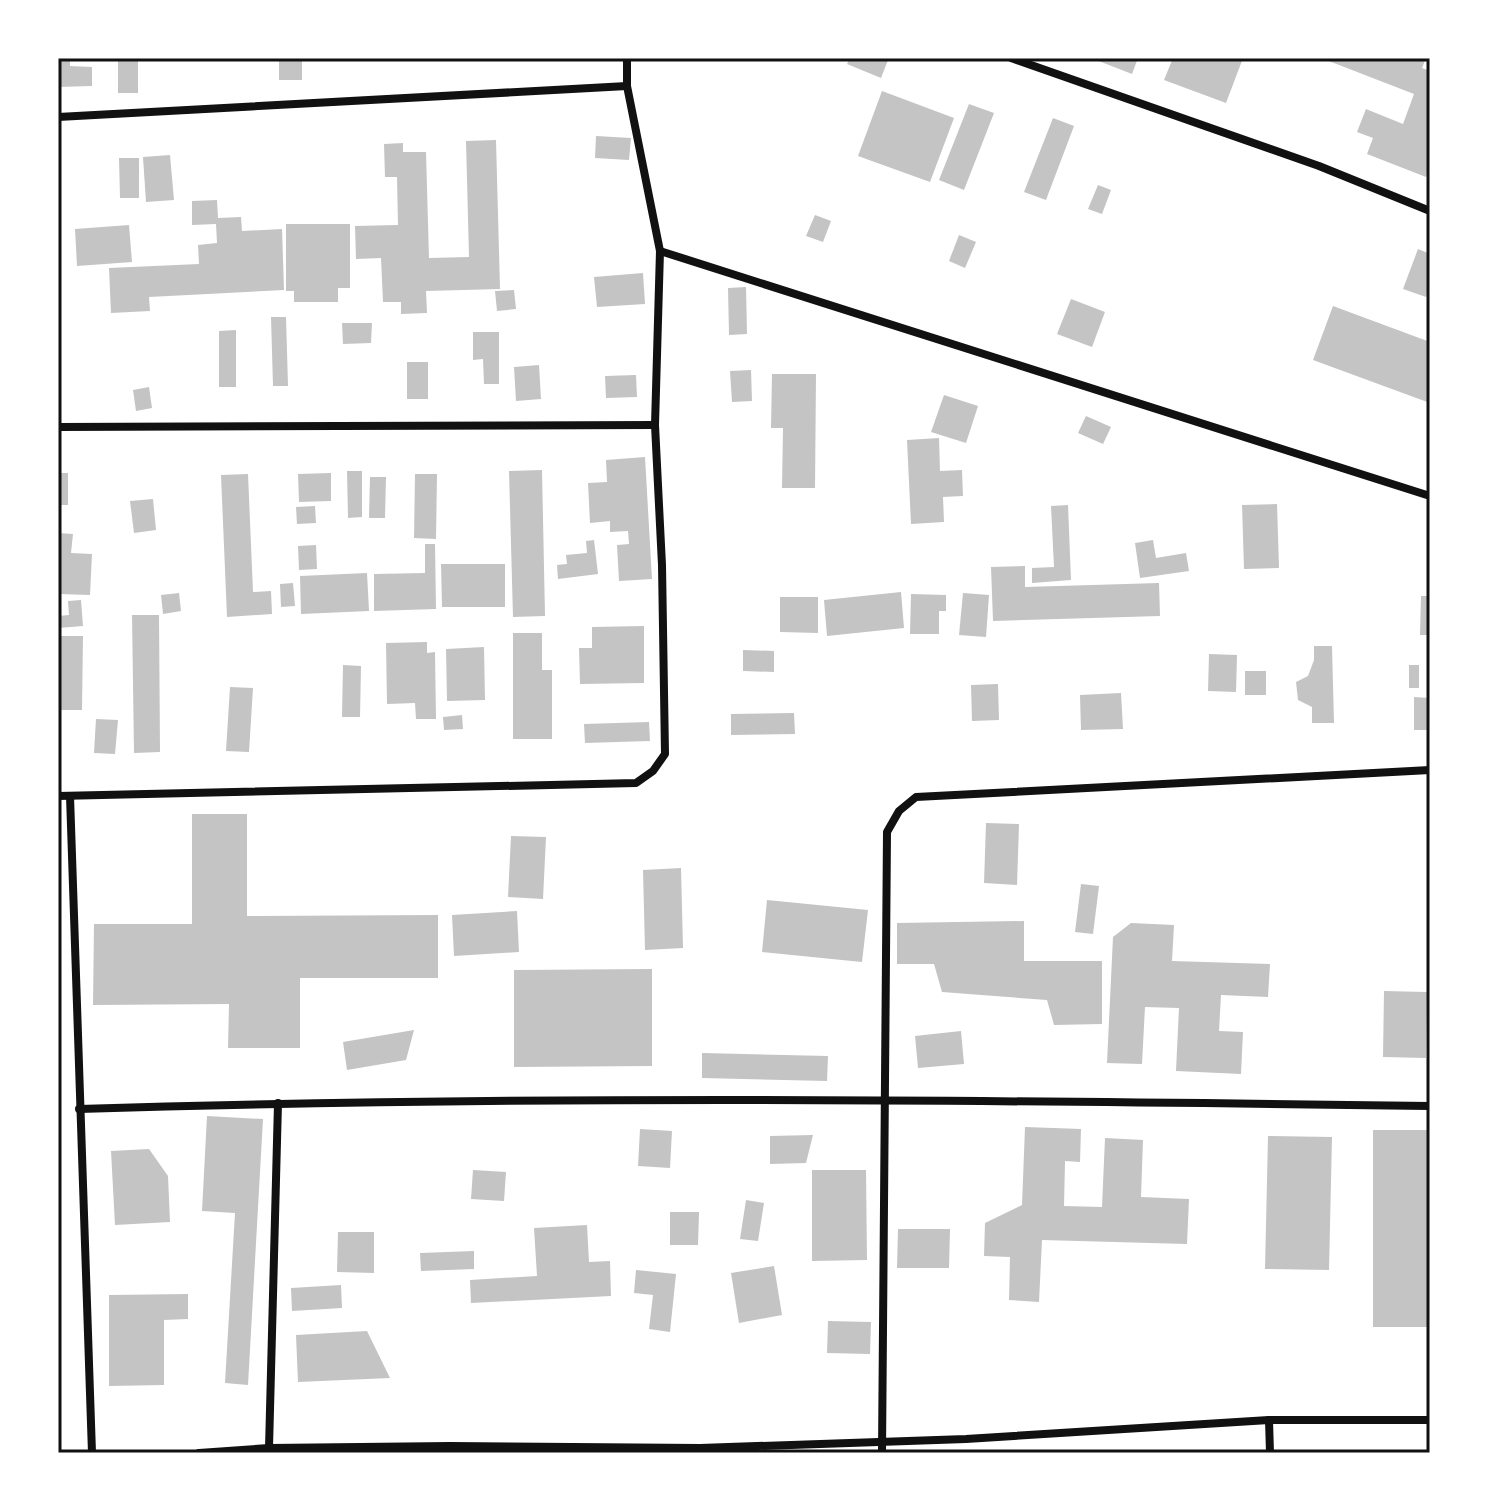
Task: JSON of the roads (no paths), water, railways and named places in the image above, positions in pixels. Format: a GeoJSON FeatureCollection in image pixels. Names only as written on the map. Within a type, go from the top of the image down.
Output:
{"type":"FeatureCollection","features":[{"type":"Feature","properties":{"kind":"street"},"geometry":{"type":"LineString","coordinates":[[58,796],[636,783],[653,771],[665,754],[662,565],[655,425],[660,251],[627,86],[627,58]]}},
{"type":"Feature","properties":{"kind":"street"},"geometry":{"type":"LineString","coordinates":[[1011,58],[1319,166],[1430,211]]}},
{"type":"Feature","properties":{"kind":"street"},"geometry":{"type":"LineString","coordinates":[[58,117],[627,86]]}},
{"type":"Feature","properties":{"kind":"street"},"geometry":{"type":"LineString","coordinates":[[660,251],[1430,496]]}},
{"type":"Feature","properties":{"kind":"street"},"geometry":{"type":"LineString","coordinates":[[58,427],[655,425]]}},
{"type":"Feature","properties":{"kind":"street"},"geometry":{"type":"LineString","coordinates":[[882,1453],[887,832],[899,811],[916,797],[1430,770]]}},
{"type":"Feature","properties":{"kind":"street"},"geometry":{"type":"LineString","coordinates":[[70,796],[92,1453]]}},
{"type":"Feature","properties":{"kind":"street"},"geometry":{"type":"LineString","coordinates":[[79,1109],[278,1103],[885,1099],[1430,1106]]}},
{"type":"Feature","properties":{"kind":"street"},"geometry":{"type":"LineString","coordinates":[[269,1448],[278,1103]]}},
{"type":"Feature","properties":{"kind":"street"},"geometry":{"type":"LineString","coordinates":[[1269,1420],[1270,1453]]}},
{"type":"Feature","properties":{"kind":"street"},"geometry":{"type":"LineString","coordinates":[[199,1453],[269,1448],[700,1450],[883,1443],[1269,1420],[1430,1420]]}}]}
